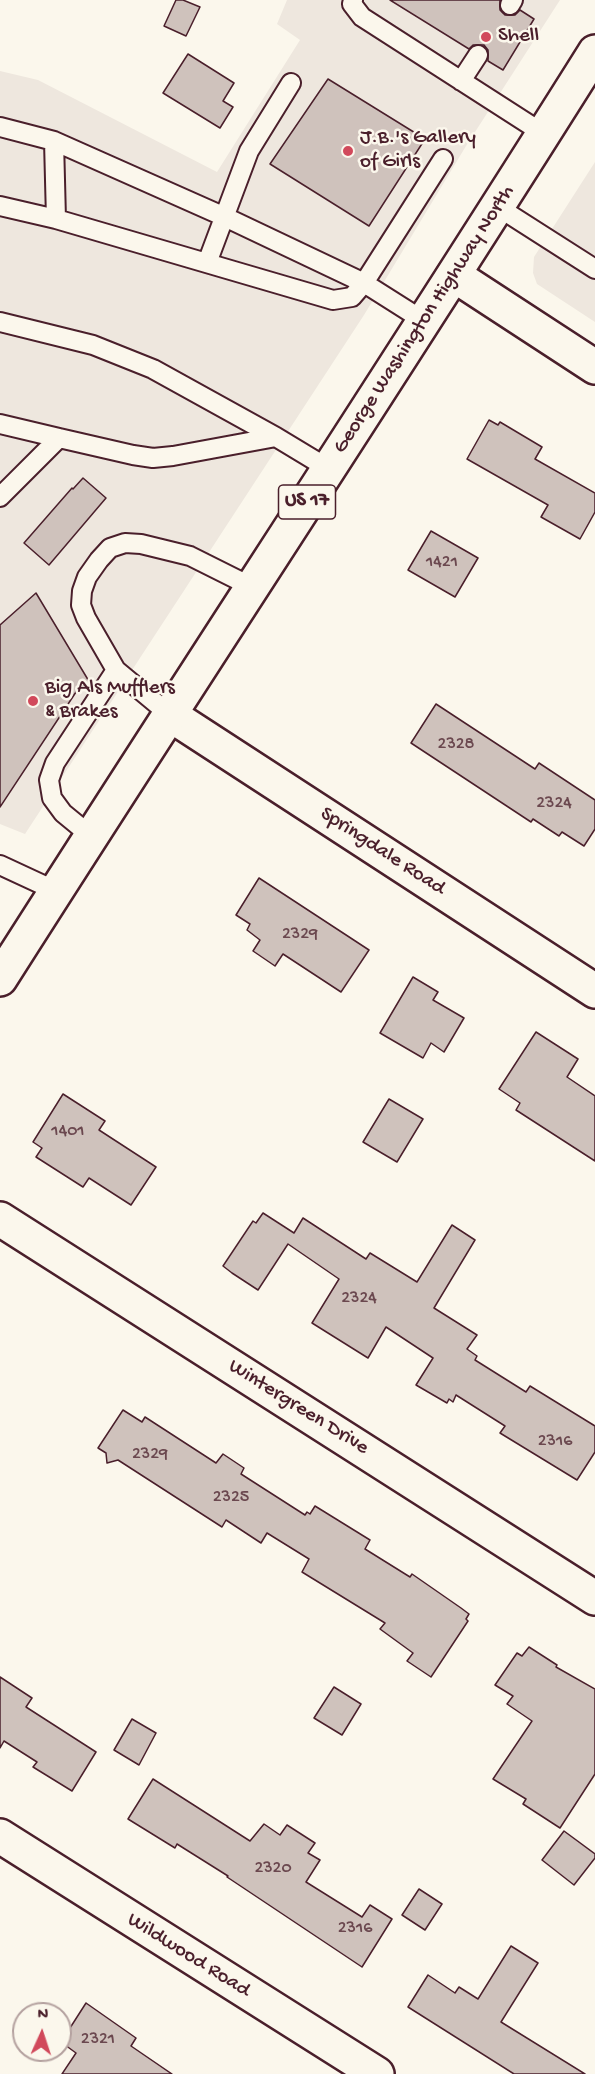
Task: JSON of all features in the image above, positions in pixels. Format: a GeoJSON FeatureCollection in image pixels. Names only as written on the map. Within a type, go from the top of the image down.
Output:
{"type":"FeatureCollection","features":[{"type":"Feature","properties":{"kind":"street","name":"George Washington Highway North"},"geometry":{"type":"LineString","coordinates":[[0,979],[498,207],[595,52]]}},
{"type":"Feature","properties":{"kind":"street"},"geometry":{"type":"LineString","coordinates":[[454,275],[595,367]]}},
{"type":"Feature","properties":{"kind":"street","name":"Springdale Road"},"geometry":{"type":"LineString","coordinates":[[169,714],[595,991]]}},
{"type":"Feature","properties":{"kind":"street","name":"Wintergreen Drive"},"geometry":{"type":"LineString","coordinates":[[0,1219],[595,1598]]}},
{"type":"Feature","properties":{"kind":"street","name":"Wildwood Road"},"geometry":{"type":"LineString","coordinates":[[0,1836],[377,2074]]}},
{"type":"Feature","properties":{"kind":"lane"},"geometry":{"type":"LineString","coordinates":[[353,0],[352,4],[362,17],[544,134]]}},
{"type":"Feature","properties":{"kind":"lane"},"geometry":{"type":"LineString","coordinates":[[461,81],[478,55]]}},
{"type":"Feature","properties":{"kind":"lane"},"geometry":{"type":"LineString","coordinates":[[207,263],[249,151],[291,83]]}},
{"type":"Feature","properties":{"kind":"lane"},"geometry":{"type":"LineString","coordinates":[[0,127],[54,141],[225,217],[364,283],[424,321]]}},
{"type":"Feature","properties":{"kind":"lane"},"geometry":{"type":"LineString","coordinates":[[54,141],[56,219]]}},
{"type":"Feature","properties":{"kind":"lane"},"geometry":{"type":"LineString","coordinates":[[0,206],[56,219],[333,300],[352,297],[364,283],[443,159]]}},
{"type":"Feature","properties":{"kind":"lane"},"geometry":{"type":"LineString","coordinates":[[498,207],[595,269]]}},
{"type":"Feature","properties":{"kind":"lane"},"geometry":{"type":"LineString","coordinates":[[0,322],[93,345],[153,369],[276,437],[329,470]]}},
{"type":"Feature","properties":{"kind":"lane"},"geometry":{"type":"LineString","coordinates":[[0,424],[153,458],[276,437]]}},
{"type":"Feature","properties":{"kind":"lane"},"geometry":{"type":"LineString","coordinates":[[0,497],[59,438]]}},
{"type":"Feature","properties":{"kind":"lane"},"geometry":{"type":"LineString","coordinates":[[169,714],[116,670],[86,618],[81,604],[82,591],[87,577],[110,548],[125,543],[141,544],[190,556],[252,587]]}},
{"type":"Feature","properties":{"kind":"lane"},"geometry":{"type":"LineString","coordinates":[[91,836],[63,813],[52,798],[49,780],[55,763],[116,670]]}},
{"type":"Feature","properties":{"kind":"lane"},"geometry":{"type":"LineString","coordinates":[[0,865],[56,891]]}},
{"type":"Feature","properties":{"kind":"shaded area"},"geometry":{"type":"Polygon","coordinates":[[[287,0],[560,0],[466,146],[364,315],[25,834],[0,824],[0,71],[38,80],[217,172],[300,40],[277,24],[287,0]]]}},
{"type":"Feature","properties":{"kind":"shaded area"},"geometry":{"type":"Polygon","coordinates":[[[595,162],[595,322],[537,284],[533,273],[534,257],[595,162]]]}},
{"type":"Feature","properties":{"kind":"building"},"geometry":{"type":"Polygon","coordinates":[[[176,0],[183,0],[200,7],[186,36],[164,26],[176,0]]]}},
{"type":"Feature","properties":{"kind":"building","name":"Shell"},"geometry":{"type":"Polygon","coordinates":[[[390,0],[500,0],[500,10],[505,15],[515,15],[520,10],[534,19],[503,70],[488,61],[488,50],[484,45],[473,45],[469,49],[390,0]]]}},
{"type":"Feature","properties":{"kind":"building"},"geometry":{"type":"Polygon","coordinates":[[[188,54],[234,83],[223,101],[233,107],[220,128],[163,93],[188,54]]]}},
{"type":"Feature","properties":{"kind":"building","name":"J.B.'s Gallery of Girls"},"geometry":{"type":"Polygon","coordinates":[[[328,79],[425,139],[369,226],[270,164],[328,79]]]}},
{"type":"Feature","properties":{"kind":"building"},"geometry":{"type":"Polygon","coordinates":[[[489,420],[498,425],[500,422],[542,447],[535,459],[595,493],[595,512],[580,539],[541,517],[548,505],[467,459],[489,420]]]}},
{"type":"Feature","properties":{"kind":"building"},"geometry":{"type":"Polygon","coordinates":[[[83,478],[106,498],[49,565],[24,543],[83,478]]]}},
{"type":"Feature","properties":{"kind":"building"},"geometry":{"type":"Polygon","coordinates":[[[431,531],[478,558],[455,597],[408,570],[431,531]]]}},
{"type":"Feature","properties":{"kind":"building","name":"Big Als Mufflers & Brakes"},"geometry":{"type":"Polygon","coordinates":[[[36,593],[90,683],[78,689],[0,807],[0,625],[36,593]]]}},
{"type":"Feature","properties":{"kind":"building"},"geometry":{"type":"Polygon","coordinates":[[[436,704],[535,769],[539,763],[595,800],[595,829],[584,846],[562,832],[559,836],[533,819],[531,822],[411,743],[436,704]]]}},
{"type":"Feature","properties":{"kind":"building"},"geometry":{"type":"Polygon","coordinates":[[[259,878],[369,950],[341,992],[283,954],[275,966],[253,951],[260,940],[247,930],[250,924],[236,915],[259,878]]]}},
{"type":"Feature","properties":{"kind":"building"},"geometry":{"type":"Polygon","coordinates":[[[413,977],[438,992],[433,1000],[464,1018],[444,1052],[431,1043],[423,1058],[380,1033],[413,977]]]}},
{"type":"Feature","properties":{"kind":"building"},"geometry":{"type":"Polygon","coordinates":[[[536,1032],[578,1059],[567,1077],[595,1096],[595,1161],[516,1110],[520,1103],[499,1089],[536,1032]]]}},
{"type":"Feature","properties":{"kind":"building"},"geometry":{"type":"Polygon","coordinates":[[[63,1094],[105,1121],[99,1130],[156,1167],[131,1205],[89,1178],[83,1187],[36,1157],[42,1148],[33,1142],[63,1094]]]}},
{"type":"Feature","properties":{"kind":"building"},"geometry":{"type":"Polygon","coordinates":[[[389,1099],[423,1119],[397,1162],[363,1142],[389,1099]]]}},
{"type":"Feature","properties":{"kind":"building"},"geometry":{"type":"Polygon","coordinates":[[[263,1213],[294,1233],[303,1218],[366,1259],[370,1253],[417,1282],[452,1225],[475,1240],[434,1308],[477,1335],[467,1349],[477,1356],[475,1360],[526,1392],[530,1386],[595,1426],[595,1452],[577,1480],[500,1433],[505,1426],[456,1395],[453,1402],[449,1399],[447,1403],[416,1385],[433,1358],[386,1327],[368,1358],[312,1323],[339,1279],[288,1244],[258,1290],[223,1266],[253,1221],[256,1223],[263,1213]]]}},
{"type":"Feature","properties":{"kind":"building"},"geometry":{"type":"Polygon","coordinates":[[[123,1410],[142,1422],[145,1417],[216,1463],[223,1454],[244,1468],[241,1474],[305,1515],[307,1512],[310,1514],[315,1506],[370,1540],[365,1549],[410,1577],[412,1574],[469,1614],[466,1619],[468,1621],[431,1677],[407,1661],[413,1653],[380,1629],[385,1623],[302,1572],[309,1559],[267,1533],[261,1543],[226,1520],[222,1527],[118,1460],[107,1463],[106,1453],[98,1448],[123,1410]]]}},
{"type":"Feature","properties":{"kind":"building"},"geometry":{"type":"Polygon","coordinates":[[[529,1647],[557,1665],[556,1667],[595,1689],[595,1774],[560,1828],[523,1804],[526,1799],[493,1779],[532,1721],[507,1704],[513,1696],[495,1685],[517,1653],[522,1656],[529,1647]]]}},
{"type":"Feature","properties":{"kind":"building"},"geometry":{"type":"Polygon","coordinates":[[[0,1677],[32,1698],[26,1707],[96,1752],[72,1791],[33,1767],[37,1762],[4,1741],[0,1748],[0,1677]]]}},
{"type":"Feature","properties":{"kind":"building"},"geometry":{"type":"Polygon","coordinates":[[[334,1687],[361,1704],[342,1735],[314,1718],[334,1687]]]}},
{"type":"Feature","properties":{"kind":"building"},"geometry":{"type":"Polygon","coordinates":[[[132,1719],[156,1733],[139,1765],[114,1750],[132,1719]]]}},
{"type":"Feature","properties":{"kind":"building"},"geometry":{"type":"Polygon","coordinates":[[[153,1779],[250,1841],[264,1824],[280,1835],[287,1825],[315,1843],[308,1853],[320,1860],[306,1882],[362,1917],[370,1905],[392,1919],[362,1967],[228,1876],[177,1844],[175,1848],[128,1819],[153,1779]]]}},
{"type":"Feature","properties":{"kind":"building"},"geometry":{"type":"Polygon","coordinates":[[[564,1831],[595,1854],[595,1858],[574,1885],[542,1860],[564,1831]]]}},
{"type":"Feature","properties":{"kind":"building"},"geometry":{"type":"Polygon","coordinates":[[[419,1889],[442,1904],[425,1930],[402,1915],[419,1889]]]}},
{"type":"Feature","properties":{"kind":"building"},"geometry":{"type":"Polygon","coordinates":[[[511,1946],[538,1963],[501,2022],[585,2074],[514,2074],[408,2007],[428,1975],[455,1993],[459,1987],[478,1999],[511,1946]]]}},
{"type":"Feature","properties":{"kind":"building"},"geometry":{"type":"Polygon","coordinates":[[[86,2003],[136,2038],[131,2046],[172,2074],[62,2074],[76,2053],[72,2050],[72,2025],[86,2003]]]}},
{"type":"Feature","properties":{"kind":"place","name":"Shell"},"geometry":{"type":"Point","coordinates":[486,37]}},
{"type":"Feature","properties":{"kind":"place","name":"J.B.'s Gallery of Girls"},"geometry":{"type":"Point","coordinates":[348,151]}},
{"type":"Feature","properties":{"kind":"place","name":"Big Als Mufflers & Brakes"},"geometry":{"type":"Point","coordinates":[33,701]}}]}
